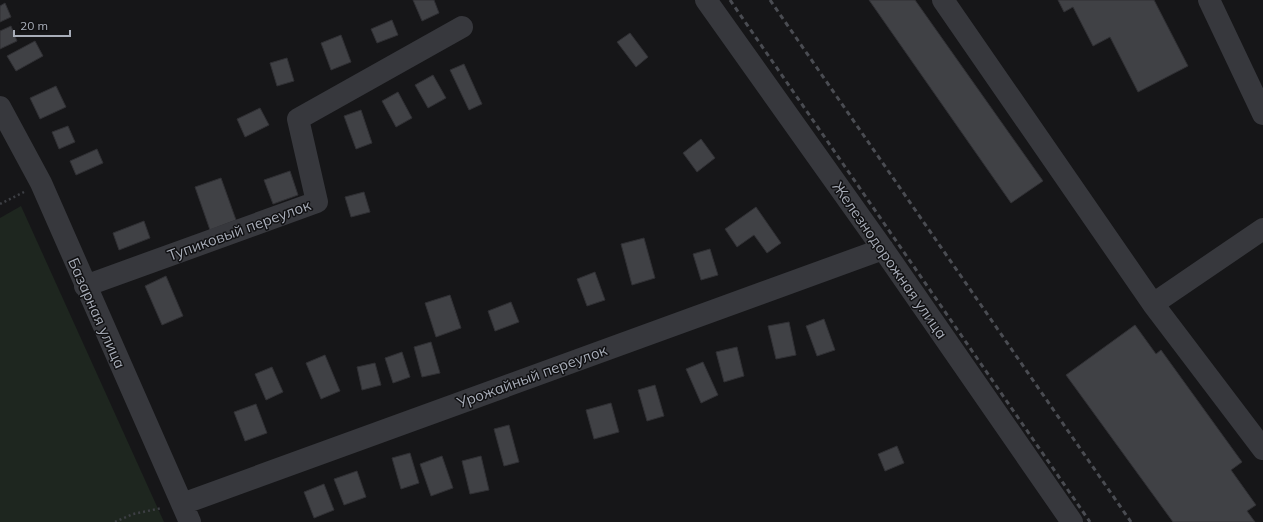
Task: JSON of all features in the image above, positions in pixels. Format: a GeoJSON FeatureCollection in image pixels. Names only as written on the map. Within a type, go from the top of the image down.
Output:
{"type":"FeatureCollection","features":[{"type":"Feature","properties":{"kind":"street","name":"Железнодорожная улица"},"geometry":{"type":"LineString","coordinates":[[706,0],[883,248],[1072,522]]}},
{"type":"Feature","properties":{"kind":"street"},"geometry":{"type":"LineString","coordinates":[[943,0],[1153,304],[1263,449]]}},
{"type":"Feature","properties":{"kind":"street"},"geometry":{"type":"LineString","coordinates":[[1209,0],[1263,114]]}},
{"type":"Feature","properties":{"kind":"street","name":"Тупиковый переулок"},"geometry":{"type":"LineString","coordinates":[[85,286],[317,202],[298,119],[462,27]]}},
{"type":"Feature","properties":{"kind":"street","name":"Базарная улица"},"geometry":{"type":"LineString","coordinates":[[0,107],[41,183],[186,513]]}},
{"type":"Feature","properties":{"kind":"street"},"geometry":{"type":"LineString","coordinates":[[1153,304],[1263,229]]}},
{"type":"Feature","properties":{"kind":"street","name":"Урожайный переулок"},"geometry":{"type":"LineString","coordinates":[[186,513],[883,248]]}},
{"type":"Feature","properties":{"kind":"path"},"geometry":{"type":"LineString","coordinates":[[0,204],[41,183]]}},
{"type":"Feature","properties":{"kind":"path"},"geometry":{"type":"LineString","coordinates":[[115,522],[133,514],[186,513]]}},
{"type":"Feature","properties":{"kind":"shaded area"},"geometry":{"type":"Polygon","coordinates":[[[21,206],[164,522],[0,522],[0,218],[21,206]]]}},
{"type":"Feature","properties":{"kind":"building"},"geometry":{"type":"Polygon","coordinates":[[[413,0],[434,0],[439,13],[422,21],[413,0]]]}},
{"type":"Feature","properties":{"kind":"building"},"geometry":{"type":"Polygon","coordinates":[[[869,0],[915,0],[1043,181],[1011,203],[869,0]]]}},
{"type":"Feature","properties":{"kind":"building"},"geometry":{"type":"Polygon","coordinates":[[[1058,0],[1154,0],[1188,66],[1138,92],[1110,37],[1093,46],[1073,7],[1064,12],[1058,0]]]}},
{"type":"Feature","properties":{"kind":"building"},"geometry":{"type":"Polygon","coordinates":[[[5,3],[11,17],[0,22],[0,6],[5,3]]]}},
{"type":"Feature","properties":{"kind":"building"},"geometry":{"type":"Polygon","coordinates":[[[392,20],[398,35],[377,43],[371,29],[392,20]]]}},
{"type":"Feature","properties":{"kind":"building"},"geometry":{"type":"Polygon","coordinates":[[[11,26],[17,41],[0,49],[0,31],[11,26]]]}},
{"type":"Feature","properties":{"kind":"building"},"geometry":{"type":"Polygon","coordinates":[[[630,33],[648,57],[636,67],[617,42],[630,33]]]}},
{"type":"Feature","properties":{"kind":"building"},"geometry":{"type":"Polygon","coordinates":[[[341,35],[351,62],[331,70],[321,43],[341,35]]]}},
{"type":"Feature","properties":{"kind":"building"},"geometry":{"type":"Polygon","coordinates":[[[35,41],[43,56],[16,71],[7,56],[35,41]]]}},
{"type":"Feature","properties":{"kind":"building"},"geometry":{"type":"Polygon","coordinates":[[[287,58],[294,81],[277,86],[270,63],[287,58]]]}},
{"type":"Feature","properties":{"kind":"building"},"geometry":{"type":"Polygon","coordinates":[[[464,64],[482,104],[469,110],[450,70],[464,64]]]}},
{"type":"Feature","properties":{"kind":"building"},"geometry":{"type":"Polygon","coordinates":[[[433,75],[446,98],[428,108],[415,85],[433,75]]]}},
{"type":"Feature","properties":{"kind":"building"},"geometry":{"type":"Polygon","coordinates":[[[56,86],[66,107],[40,119],[30,98],[56,86]]]}},
{"type":"Feature","properties":{"kind":"building"},"geometry":{"type":"Polygon","coordinates":[[[398,92],[412,118],[396,127],[382,101],[398,92]]]}},
{"type":"Feature","properties":{"kind":"building"},"geometry":{"type":"Polygon","coordinates":[[[260,108],[269,125],[245,137],[237,119],[260,108]]]}},
{"type":"Feature","properties":{"kind":"building"},"geometry":{"type":"Polygon","coordinates":[[[361,110],[372,143],[356,149],[344,116],[361,110]]]}},
{"type":"Feature","properties":{"kind":"building"},"geometry":{"type":"Polygon","coordinates":[[[68,126],[75,142],[59,149],[52,132],[68,126]]]}},
{"type":"Feature","properties":{"kind":"building"},"geometry":{"type":"Polygon","coordinates":[[[701,139],[715,158],[697,172],[683,153],[701,139]]]}},
{"type":"Feature","properties":{"kind":"building"},"geometry":{"type":"Polygon","coordinates":[[[97,149],[103,163],[76,175],[70,161],[97,149]]]}},
{"type":"Feature","properties":{"kind":"building"},"geometry":{"type":"Polygon","coordinates":[[[290,171],[298,195],[273,204],[264,180],[290,171]]]}},
{"type":"Feature","properties":{"kind":"building"},"geometry":{"type":"Polygon","coordinates":[[[221,178],[236,220],[210,230],[195,187],[221,178]]]}},
{"type":"Feature","properties":{"kind":"building"},"geometry":{"type":"Polygon","coordinates":[[[364,192],[370,212],[351,217],[345,197],[364,192]]]}},
{"type":"Feature","properties":{"kind":"building"},"geometry":{"type":"Polygon","coordinates":[[[756,207],[781,243],[767,253],[754,235],[737,247],[725,229],[756,207]]]}},
{"type":"Feature","properties":{"kind":"building"},"geometry":{"type":"Polygon","coordinates":[[[144,221],[150,238],[119,250],[113,233],[144,221]]]}},
{"type":"Feature","properties":{"kind":"building"},"geometry":{"type":"Polygon","coordinates":[[[644,238],[655,278],[632,285],[621,244],[644,238]]]}},
{"type":"Feature","properties":{"kind":"building"},"geometry":{"type":"Polygon","coordinates":[[[710,249],[718,275],[701,280],[693,254],[710,249]]]}},
{"type":"Feature","properties":{"kind":"building"},"geometry":{"type":"Polygon","coordinates":[[[595,272],[605,300],[587,306],[577,279],[595,272]]]}},
{"type":"Feature","properties":{"kind":"building"},"geometry":{"type":"Polygon","coordinates":[[[166,276],[183,316],[162,325],[145,286],[166,276]]]}},
{"type":"Feature","properties":{"kind":"building"},"geometry":{"type":"Polygon","coordinates":[[[450,295],[461,328],[436,337],[425,303],[450,295]]]}},
{"type":"Feature","properties":{"kind":"building"},"geometry":{"type":"Polygon","coordinates":[[[511,302],[519,322],[495,331],[488,311],[511,302]]]}},
{"type":"Feature","properties":{"kind":"building"},"geometry":{"type":"Polygon","coordinates":[[[824,319],[835,350],[817,356],[806,326],[824,319]]]}},
{"type":"Feature","properties":{"kind":"building"},"geometry":{"type":"Polygon","coordinates":[[[789,322],[796,355],[776,359],[768,326],[789,322]]]}},
{"type":"Feature","properties":{"kind":"building"},"geometry":{"type":"Polygon","coordinates":[[[1135,325],[1156,354],[1161,350],[1242,462],[1231,470],[1256,505],[1247,511],[1255,522],[1173,522],[1066,375],[1135,325]]]}},
{"type":"Feature","properties":{"kind":"building"},"geometry":{"type":"Polygon","coordinates":[[[431,342],[440,373],[422,377],[414,347],[431,342]]]}},
{"type":"Feature","properties":{"kind":"building"},"geometry":{"type":"Polygon","coordinates":[[[737,347],[744,376],[724,382],[716,352],[737,347]]]}},
{"type":"Feature","properties":{"kind":"building"},"geometry":{"type":"Polygon","coordinates":[[[402,352],[410,377],[393,383],[385,358],[402,352]]]}},
{"type":"Feature","properties":{"kind":"building"},"geometry":{"type":"Polygon","coordinates":[[[325,355],[340,391],[321,399],[306,363],[325,355]]]}},
{"type":"Feature","properties":{"kind":"building"},"geometry":{"type":"Polygon","coordinates":[[[703,362],[718,395],[701,403],[686,369],[703,362]]]}},
{"type":"Feature","properties":{"kind":"building"},"geometry":{"type":"Polygon","coordinates":[[[375,363],[381,385],[362,390],[357,367],[375,363]]]}},
{"type":"Feature","properties":{"kind":"building"},"geometry":{"type":"Polygon","coordinates":[[[272,367],[283,392],[266,400],[255,374],[272,367]]]}},
{"type":"Feature","properties":{"kind":"building"},"geometry":{"type":"Polygon","coordinates":[[[655,385],[664,416],[647,421],[638,390],[655,385]]]}},
{"type":"Feature","properties":{"kind":"building"},"geometry":{"type":"Polygon","coordinates":[[[611,403],[619,432],[594,439],[586,410],[611,403]]]}},
{"type":"Feature","properties":{"kind":"building"},"geometry":{"type":"Polygon","coordinates":[[[256,404],[267,433],[245,441],[234,412],[256,404]]]}},
{"type":"Feature","properties":{"kind":"building"},"geometry":{"type":"Polygon","coordinates":[[[509,425],[519,462],[504,466],[494,429],[509,425]]]}},
{"type":"Feature","properties":{"kind":"building"},"geometry":{"type":"Polygon","coordinates":[[[897,446],[904,463],[885,471],[878,454],[897,446]]]}},
{"type":"Feature","properties":{"kind":"building"},"geometry":{"type":"Polygon","coordinates":[[[410,453],[419,483],[401,489],[392,458],[410,453]]]}},
{"type":"Feature","properties":{"kind":"building"},"geometry":{"type":"Polygon","coordinates":[[[442,456],[453,488],[431,496],[420,464],[442,456]]]}},
{"type":"Feature","properties":{"kind":"building"},"geometry":{"type":"Polygon","coordinates":[[[481,456],[489,490],[470,494],[462,461],[481,456]]]}},
{"type":"Feature","properties":{"kind":"building"},"geometry":{"type":"Polygon","coordinates":[[[357,471],[366,497],[344,505],[334,479],[357,471]]]}},
{"type":"Feature","properties":{"kind":"building"},"geometry":{"type":"Polygon","coordinates":[[[324,484],[334,510],[314,518],[304,492],[324,484]]]}},
{"type":"Feature","properties":{"kind":"railway"},"geometry":{"type":"LineString","coordinates":[[730,0],[1090,522]]}},
{"type":"Feature","properties":{"kind":"railway"},"geometry":{"type":"LineString","coordinates":[[770,0],[1131,522]]}}]}
